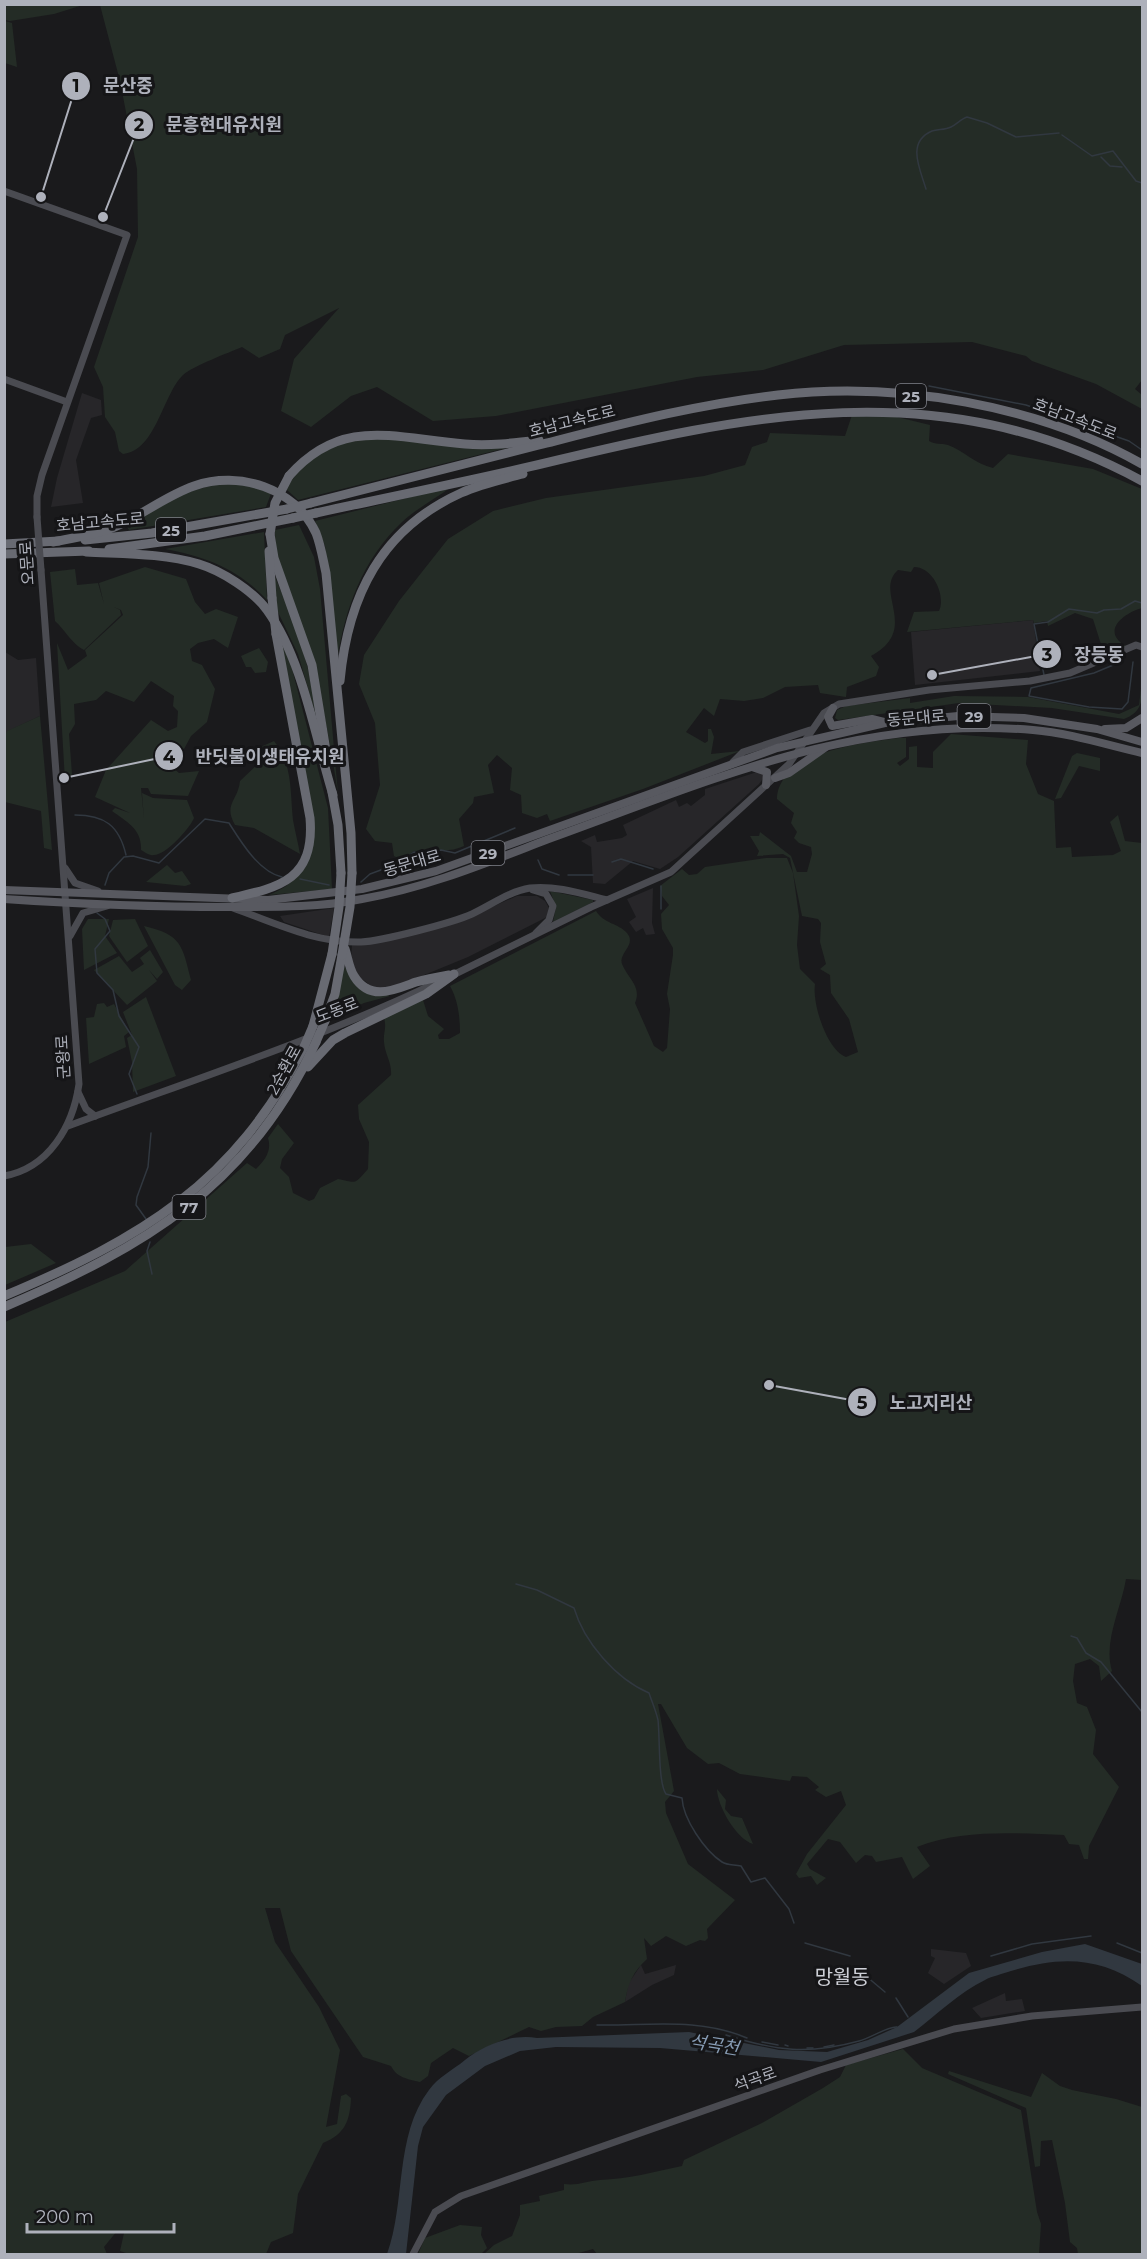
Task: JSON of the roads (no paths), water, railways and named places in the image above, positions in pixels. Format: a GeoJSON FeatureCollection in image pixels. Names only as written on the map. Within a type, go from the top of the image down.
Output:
{"type":"FeatureCollection","features":[{"type":"Feature","properties":{"kind":"highway","name":"호남고속도로"},"geometry":{"type":"LineString","coordinates":[[4,544],[152,533],[287,509],[669,412],[780,394],[874,393],[965,402],[1021,414],[1072,432],[1143,464]]}},
{"type":"Feature","properties":{"kind":"highway","name":"호남고속도로"},"geometry":{"type":"LineString","coordinates":[[4,554],[86,552],[205,536],[698,428],[806,414],[878,411],[931,414],[1019,430],[1067,446],[1143,481]]}},
{"type":"Feature","properties":{"kind":"highway"},"geometry":{"type":"LineString","coordinates":[[338,707],[342,662],[354,609],[363,585],[385,551],[416,520],[445,501],[481,486],[672,438],[698,428]]}},
{"type":"Feature","properties":{"kind":"highway"},"geometry":{"type":"LineString","coordinates":[[230,903],[284,884],[302,867],[311,843],[310,818],[276,634],[272,598],[270,534],[275,503],[289,476],[302,462],[322,447],[356,435],[401,436],[486,446],[571,437]]}},
{"type":"Feature","properties":{"kind":"highway"},"geometry":{"type":"LineString","coordinates":[[53,542],[111,528],[193,486],[212,481],[249,481],[279,494],[301,512],[315,532],[321,549],[326,573],[338,707]]}},
{"type":"Feature","properties":{"kind":"highway"},"geometry":{"type":"LineString","coordinates":[[270,534],[274,558],[312,665],[333,795]]}},
{"type":"Feature","properties":{"kind":"highway"},"geometry":{"type":"LineString","coordinates":[[86,552],[153,556],[201,565],[242,588],[266,609],[285,640],[296,670],[333,795]]}},
{"type":"Feature","properties":{"kind":"highway","name":"2순환로"},"geometry":{"type":"LineString","coordinates":[[4,1307],[97,1264],[170,1222],[220,1180],[244,1154],[273,1120],[297,1080],[316,1042],[335,994],[352,873],[351,833],[338,707]]}},
{"type":"Feature","properties":{"kind":"highway","name":"2순환로"},"geometry":{"type":"LineString","coordinates":[[4,1296],[113,1246],[163,1215],[216,1172],[273,1101],[304,1047],[342,953],[339,907],[341,873],[338,825],[333,795]]}},
{"type":"Feature","properties":{"kind":"highway"},"geometry":{"type":"LineString","coordinates":[[342,953],[355,978],[366,989],[379,993],[390,993],[419,981],[454,974]]}},
{"type":"Feature","properties":{"kind":"highway"},"geometry":{"type":"LineString","coordinates":[[297,1080],[333,1040],[426,994],[454,974]]}},
{"type":"Feature","properties":{"kind":"main road","name":"오문로"},"geometry":{"type":"LineString","coordinates":[[4,191],[127,235],[39,487],[38,517],[67,903]]}},
{"type":"Feature","properties":{"kind":"main road"},"geometry":{"type":"LineString","coordinates":[[4,379],[67,402]]}},
{"type":"Feature","properties":{"kind":"main road"},"geometry":{"type":"LineString","coordinates":[[607,900],[671,872],[775,778],[798,751],[824,713],[833,708],[846,702],[917,694],[929,690],[1030,681],[1070,673],[1136,645],[1143,647]]}},
{"type":"Feature","properties":{"kind":"main road"},"geometry":{"type":"LineString","coordinates":[[833,708],[828,717],[832,726],[872,719],[885,723]]}},
{"type":"Feature","properties":{"kind":"main road","name":"동문대로"},"geometry":{"type":"LineString","coordinates":[[4,899],[113,905],[230,903],[302,898],[408,879],[475,857],[733,762],[805,740],[885,723],[980,716],[1036,719],[1097,729],[1143,742]]}},
{"type":"Feature","properties":{"kind":"main road"},"geometry":{"type":"LineString","coordinates":[[1097,729],[1126,728],[1143,718]]}},
{"type":"Feature","properties":{"kind":"main road"},"geometry":{"type":"LineString","coordinates":[[733,762],[743,752],[802,734],[814,727]]}},
{"type":"Feature","properties":{"kind":"main road","name":"동문대로"},"geometry":{"type":"LineString","coordinates":[[4,890],[108,894],[295,908],[321,905],[362,899],[418,886],[481,866],[747,767],[830,744],[927,729],[976,728],[1036,730],[1143,753]]}},
{"type":"Feature","properties":{"kind":"main road"},"geometry":{"type":"LineString","coordinates":[[775,778],[789,772],[830,744]]}},
{"type":"Feature","properties":{"kind":"main road"},"geometry":{"type":"LineString","coordinates":[[747,767],[767,772],[766,785]]}},
{"type":"Feature","properties":{"kind":"main road"},"geometry":{"type":"LineString","coordinates":[[64,866],[80,887],[108,894]]}},
{"type":"Feature","properties":{"kind":"main road","name":"동문대로"},"geometry":{"type":"LineString","coordinates":[[230,903],[314,937],[326,940],[365,941],[469,915],[524,889],[551,888],[607,900]]}},
{"type":"Feature","properties":{"kind":"main road"},"geometry":{"type":"LineString","coordinates":[[524,889],[546,894],[553,906],[549,920],[533,936]]}},
{"type":"Feature","properties":{"kind":"main road","name":"도동로"},"geometry":{"type":"LineString","coordinates":[[68,1126],[401,1000],[607,900]]}},
{"type":"Feature","properties":{"kind":"main road","name":"군왕로"},"geometry":{"type":"LineString","coordinates":[[4,1176],[21,1171],[39,1160],[58,1140],[68,1126],[78,1091],[79,1070],[67,903]]}},
{"type":"Feature","properties":{"kind":"main road"},"geometry":{"type":"LineString","coordinates":[[69,939],[83,913],[113,905]]}},
{"type":"Feature","properties":{"kind":"main road"},"geometry":{"type":"LineString","coordinates":[[78,1091],[86,1109],[95,1116]]}},
{"type":"Feature","properties":{"kind":"main road","name":"석곡로"},"geometry":{"type":"LineString","coordinates":[[413,2254],[435,2212],[461,2196],[820,2070],[981,2022],[1143,2007]]}},
{"type":"Feature","properties":{"kind":"water","name":"석곡천"},"geometry":{"type":"Polygon","coordinates":[[[1085,1944],[1142,1964],[1142,1986],[1126,1976],[1095,1964],[1062,1961],[1029,1966],[991,1977],[976,1985],[957,1997],[914,2032],[821,2062],[660,2048],[556,2047],[520,2051],[485,2066],[446,2095],[423,2127],[418,2146],[406,2254],[387,2254],[397,2213],[405,2149],[418,2108],[437,2081],[473,2054],[499,2041],[528,2037],[689,2032],[779,2050],[827,2052],[868,2040],[897,2027],[969,1973],[1042,1952],[1085,1944]]]}},
{"type":"Feature","properties":{"kind":"waterway"},"geometry":{"type":"LineString","coordinates":[[926,189],[918,165],[917,149],[919,142],[932,131],[949,128],[967,117],[987,123],[1016,137],[1059,133]]}},
{"type":"Feature","properties":{"kind":"waterway"},"geometry":{"type":"LineString","coordinates":[[1062,135],[1092,156],[1113,151],[1136,181],[1142,183]]}},
{"type":"Feature","properties":{"kind":"waterway"},"geometry":{"type":"LineString","coordinates":[[1101,157],[1110,166],[1122,167]]}},
{"type":"Feature","properties":{"kind":"waterway"},"geometry":{"type":"LineString","coordinates":[[929,386],[1026,405],[1129,441],[1142,450]]}},
{"type":"Feature","properties":{"kind":"waterway"},"geometry":{"type":"LineString","coordinates":[[1044,675],[1034,624],[1048,622],[1069,609],[1097,613],[1104,610],[1121,609],[1135,601],[1142,603]]}},
{"type":"Feature","properties":{"kind":"waterway"},"geometry":{"type":"LineString","coordinates":[[1118,663],[1094,673],[1031,688],[1029,696],[1089,707],[1122,709],[1128,702],[1133,662]]}},
{"type":"Feature","properties":{"kind":"waterway"},"geometry":{"type":"LineString","coordinates":[[75,815],[94,817],[109,824],[119,836],[126,855]]}},
{"type":"Feature","properties":{"kind":"waterway"},"geometry":{"type":"LineString","coordinates":[[105,885],[109,873],[124,857],[133,856],[159,863],[205,819],[229,823],[258,863],[282,877]]}},
{"type":"Feature","properties":{"kind":"waterway"},"geometry":{"type":"LineString","coordinates":[[361,882],[370,874],[397,864],[414,852],[422,856],[441,850],[455,853],[515,828]]}},
{"type":"Feature","properties":{"kind":"waterway"},"geometry":{"type":"LineString","coordinates":[[612,862],[621,859],[653,869]]}},
{"type":"Feature","properties":{"kind":"waterway"},"geometry":{"type":"LineString","coordinates":[[538,860],[542,869],[559,875]]}},
{"type":"Feature","properties":{"kind":"waterway"},"geometry":{"type":"LineString","coordinates":[[568,875],[593,875]]}},
{"type":"Feature","properties":{"kind":"waterway"},"geometry":{"type":"LineString","coordinates":[[300,879],[329,885]]}},
{"type":"Feature","properties":{"kind":"waterway"},"geometry":{"type":"LineString","coordinates":[[661,886],[661,909]]}},
{"type":"Feature","properties":{"kind":"waterway"},"geometry":{"type":"LineString","coordinates":[[97,913],[105,919],[110,931],[95,949],[97,973],[113,990],[119,1016],[139,1047],[129,1074],[137,1094]]}},
{"type":"Feature","properties":{"kind":"waterway"},"geometry":{"type":"LineString","coordinates":[[146,1219],[136,1205],[148,1167],[151,1133]]}},
{"type":"Feature","properties":{"kind":"waterway"},"geometry":{"type":"LineString","coordinates":[[150,1242],[147,1251],[152,1274]]}},
{"type":"Feature","properties":{"kind":"waterway"},"geometry":{"type":"LineString","coordinates":[[516,1584],[537,1590],[574,1608],[585,1634],[603,1658],[625,1679],[649,1693],[658,1720],[660,1770],[666,1794],[682,1798],[691,1825],[715,1857],[724,1863],[741,1866],[751,1882],[765,1878],[789,1909],[794,1923]]}},
{"type":"Feature","properties":{"kind":"waterway"},"geometry":{"type":"LineString","coordinates":[[1071,1636],[1077,1638],[1086,1653],[1101,1662],[1142,1712]]}},
{"type":"Feature","properties":{"kind":"waterway"},"geometry":{"type":"LineString","coordinates":[[991,1956],[1032,1944],[1091,1936]]}},
{"type":"Feature","properties":{"kind":"waterway"},"geometry":{"type":"LineString","coordinates":[[805,1943],[850,1956]]}},
{"type":"Feature","properties":{"kind":"waterway"},"geometry":{"type":"LineString","coordinates":[[1117,1943],[1142,1953]]}},
{"type":"Feature","properties":{"kind":"waterway"},"geometry":{"type":"LineString","coordinates":[[860,1971],[885,1992]]}},
{"type":"Feature","properties":{"kind":"waterway"},"geometry":{"type":"LineString","coordinates":[[896,1998],[908,2017]]}},
{"type":"Feature","properties":{"kind":"waterway","name":"석곡천"},"geometry":{"type":"LineString","coordinates":[[597,2025],[691,2025],[729,2031],[747,2038]]}},
{"type":"Feature","properties":{"kind":"waterway","name":"석곡천"},"geometry":{"type":"LineString","coordinates":[[726,2035],[777,2048],[808,2049],[859,2041],[889,2028],[897,2027]]}},
{"type":"Feature","properties":{"kind":"waterway"},"geometry":{"type":"LineString","coordinates":[[762,2042],[778,2045]]}},
{"type":"Feature","properties":{"kind":"waterway"},"geometry":{"type":"LineString","coordinates":[[824,2047],[834,2045]]}},
{"type":"Feature","properties":{"kind":"waterway"},"geometry":{"type":"LineString","coordinates":[[807,2048],[813,2048]]}},
{"type":"Feature","properties":{"kind":"place","name":"문산중"},"geometry":{"type":"Point","coordinates":[41,197]}},
{"type":"Feature","properties":{"kind":"place","name":"문흥현대유치원"},"geometry":{"type":"Point","coordinates":[103,217]}},
{"type":"Feature","properties":{"kind":"place","name":"장등동"},"geometry":{"type":"Point","coordinates":[932,675]}},
{"type":"Feature","properties":{"kind":"place","name":"반딧불이생태유치원"},"geometry":{"type":"Point","coordinates":[64,778]}},
{"type":"Feature","properties":{"kind":"place","name":"노고지리산"},"geometry":{"type":"Point","coordinates":[769,1385]}},
{"type":"Feature","properties":{"kind":"district","name":"망월동"},"geometry":{"type":"Point","coordinates":[842,1977]}}]}
